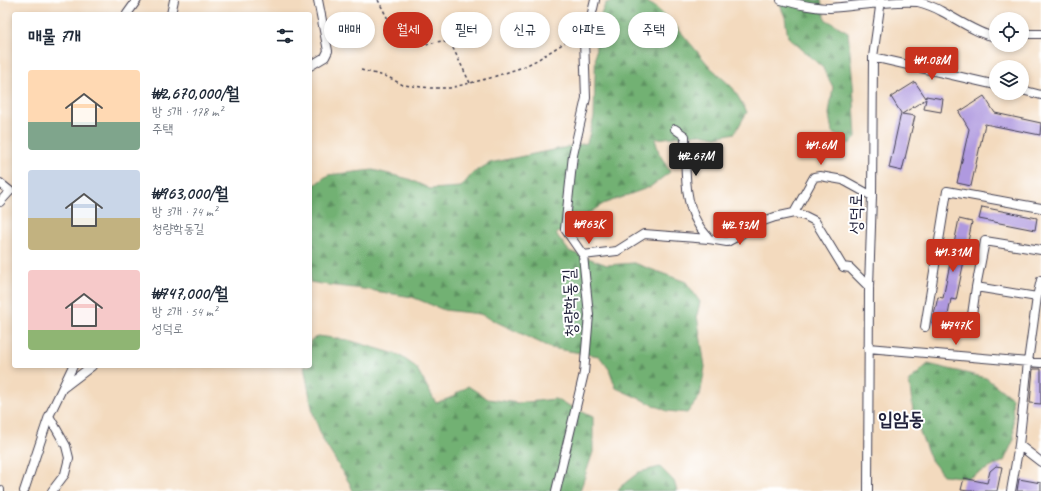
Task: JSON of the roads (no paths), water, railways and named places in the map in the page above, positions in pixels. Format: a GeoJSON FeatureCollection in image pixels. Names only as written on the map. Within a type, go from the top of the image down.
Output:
{"type":"FeatureCollection","features":[{"type":"Feature","properties":{"kind":"street"},"geometry":{"type":"LineString","coordinates":[[128,12],[137,0]]}},
{"type":"Feature","properties":{"kind":"street"},"geometry":{"type":"LineString","coordinates":[[171,12],[174,0]]}},
{"type":"Feature","properties":{"kind":"street"},"geometry":{"type":"LineString","coordinates":[[312,65],[325,57],[328,51],[318,0]]}},
{"type":"Feature","properties":{"kind":"street","name":"청량학동길"},"geometry":{"type":"LineString","coordinates":[[556,491],[584,373],[589,315],[583,255],[565,229],[573,155],[586,98],[584,39],[595,0]]}},
{"type":"Feature","properties":{"kind":"street"},"geometry":{"type":"LineString","coordinates":[[781,0],[805,6],[829,8],[881,0],[918,2],[939,10],[978,32],[989,36]]}},
{"type":"Feature","properties":{"kind":"street","name":"성덕로"},"geometry":{"type":"LineString","coordinates":[[868,491],[868,348],[872,196],[873,57],[881,0]]}},
{"type":"Feature","properties":{"kind":"street"},"geometry":{"type":"LineString","coordinates":[[1029,34],[1041,34]]}},
{"type":"Feature","properties":{"kind":"street"},"geometry":{"type":"LineString","coordinates":[[873,57],[989,83]]}},
{"type":"Feature","properties":{"kind":"street"},"geometry":{"type":"LineString","coordinates":[[1029,92],[1041,95]]}},
{"type":"Feature","properties":{"kind":"street"},"geometry":{"type":"LineString","coordinates":[[675,129],[685,136],[686,190],[689,202],[698,224],[709,239]]}},
{"type":"Feature","properties":{"kind":"street"},"geometry":{"type":"LineString","coordinates":[[794,213],[814,177],[820,176],[843,180],[872,196]]}},
{"type":"Feature","properties":{"kind":"street"},"geometry":{"type":"LineString","coordinates":[[0,183],[12,188],[0,202]]}},
{"type":"Feature","properties":{"kind":"street"},"geometry":{"type":"LineString","coordinates":[[925,327],[947,192],[1041,208]]}},
{"type":"Feature","properties":{"kind":"street"},"geometry":{"type":"LineString","coordinates":[[583,255],[617,250],[644,234],[709,239],[727,242],[755,224],[775,217],[794,213],[815,221],[843,267],[850,268],[869,287]]}},
{"type":"Feature","properties":{"kind":"street"},"geometry":{"type":"LineString","coordinates":[[970,329],[985,241],[1041,250]]}},
{"type":"Feature","properties":{"kind":"street"},"geometry":{"type":"LineString","coordinates":[[1011,491],[1020,445],[1028,362],[1041,280]]}},
{"type":"Feature","properties":{"kind":"street"},"geometry":{"type":"LineString","coordinates":[[976,288],[1038,297]]}},
{"type":"Feature","properties":{"kind":"street"},"geometry":{"type":"LineString","coordinates":[[868,348],[1041,363]]}},
{"type":"Feature","properties":{"kind":"street"},"geometry":{"type":"LineString","coordinates":[[24,491],[49,416],[71,368]]}},
{"type":"Feature","properties":{"kind":"street"},"geometry":{"type":"LineString","coordinates":[[62,389],[89,368]]}},
{"type":"Feature","properties":{"kind":"street"},"geometry":{"type":"LineString","coordinates":[[49,416],[66,446],[69,458],[66,474],[52,491]]}},
{"type":"Feature","properties":{"kind":"street"},"geometry":{"type":"LineString","coordinates":[[1020,445],[1041,462]]}},
{"type":"Feature","properties":{"kind":"district","name":"입암동"},"geometry":{"type":"Point","coordinates":[901,419]}}]}
